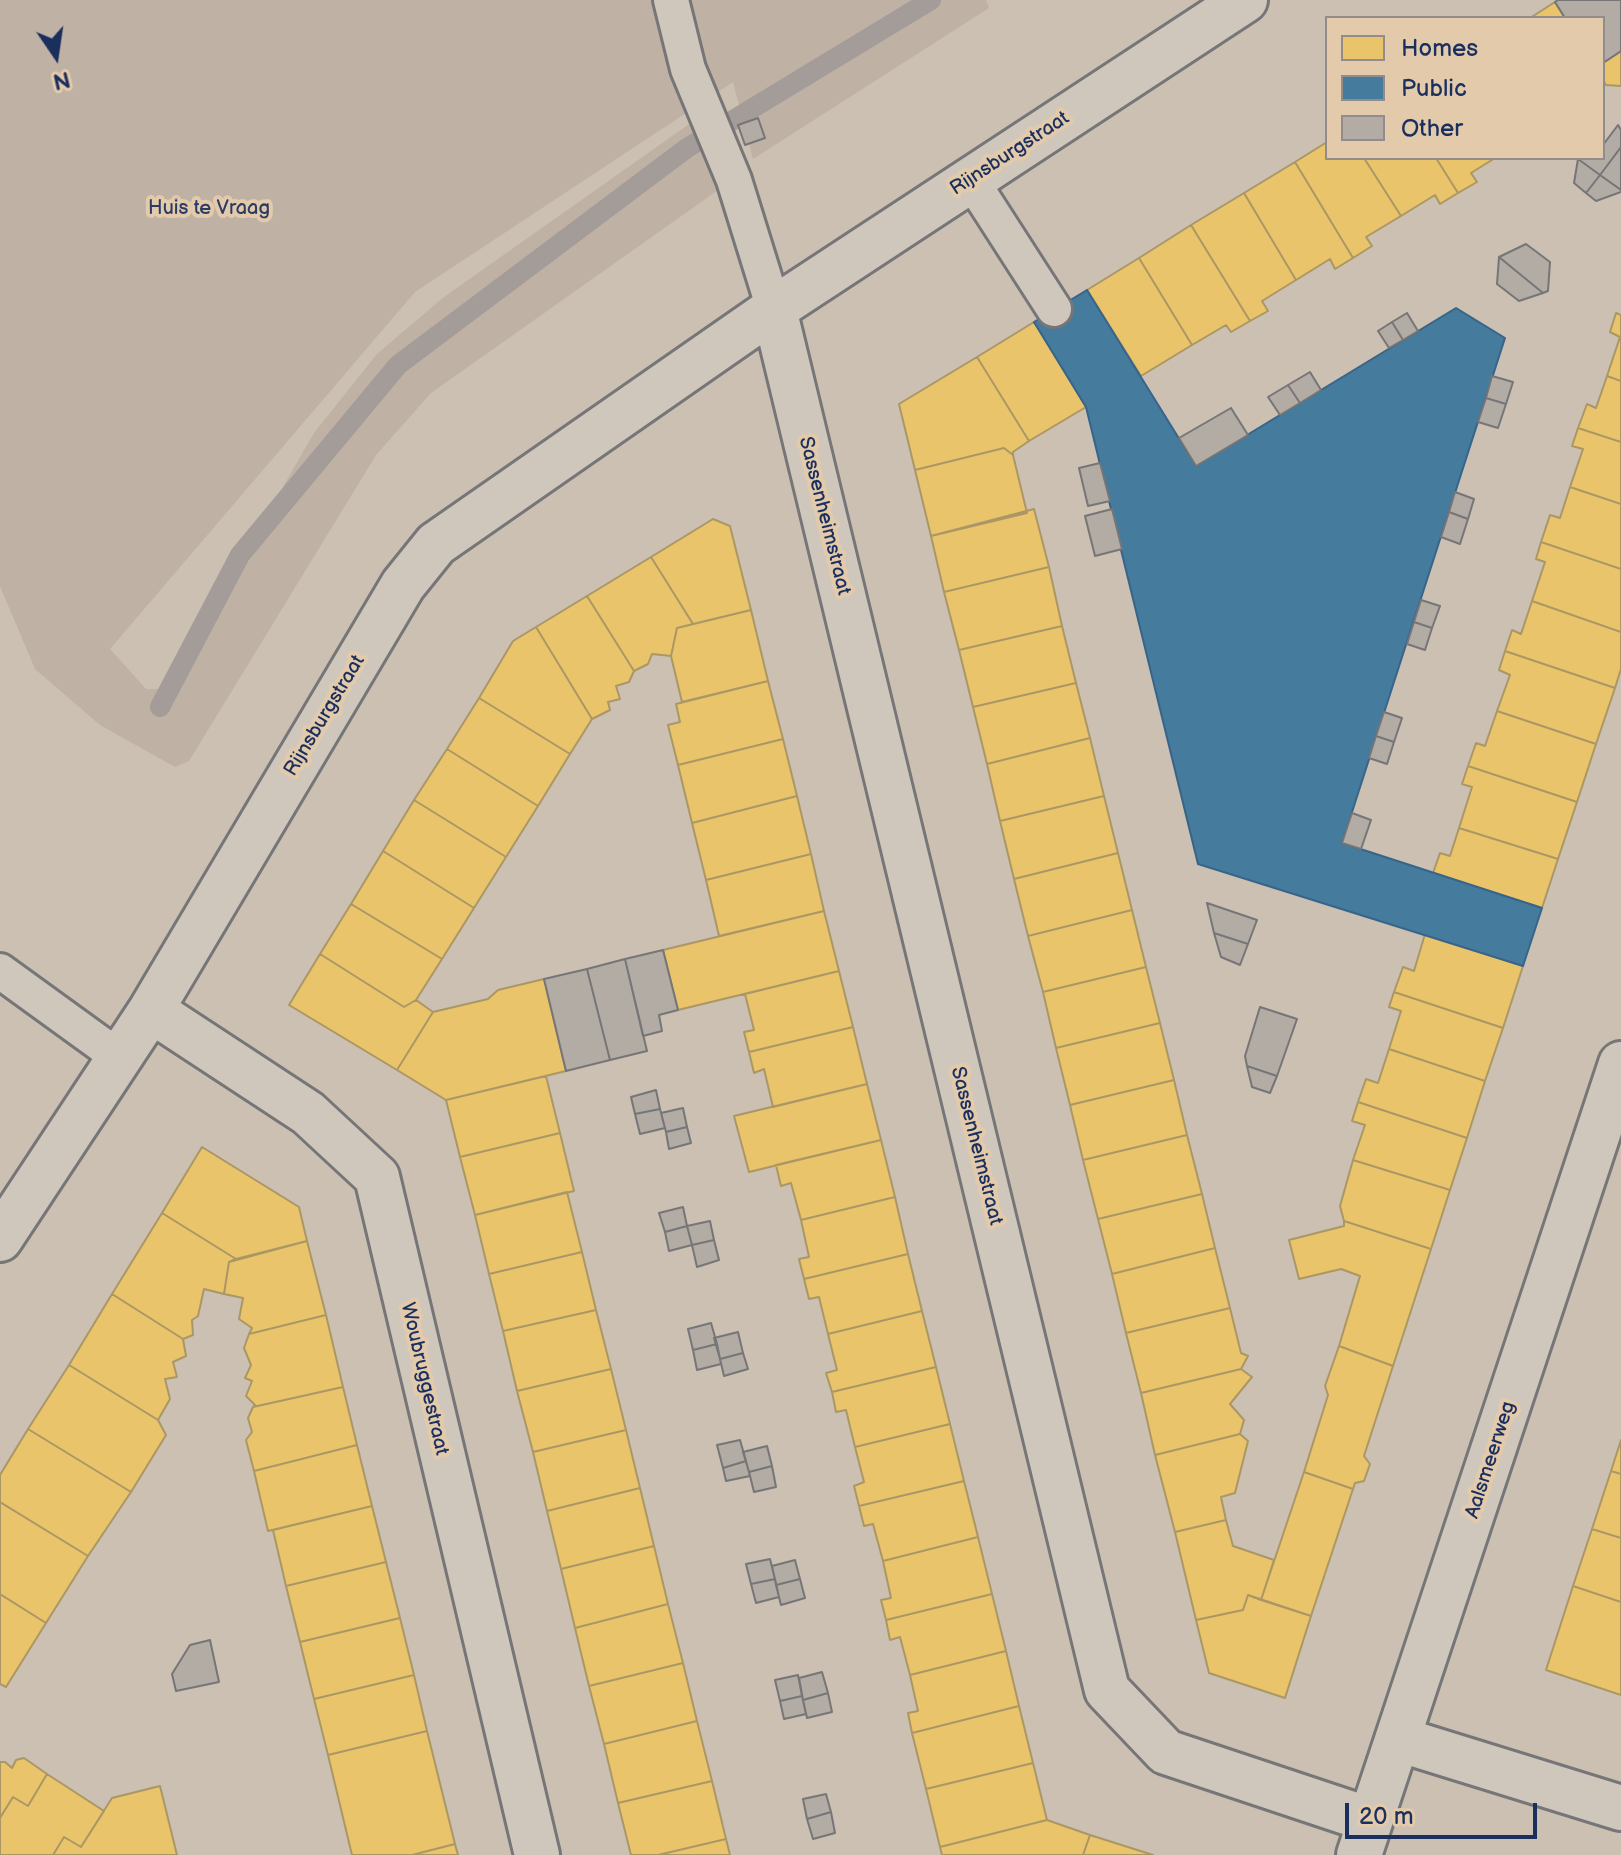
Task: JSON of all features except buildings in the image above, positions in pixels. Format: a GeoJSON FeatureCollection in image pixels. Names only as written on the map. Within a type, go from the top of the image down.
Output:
{"type":"FeatureCollection","features":[{"type":"Feature","properties":{"kind":"street","name":"Rijnsburgstraat"},"geometry":{"type":"LineString","coordinates":[[0,1239],[151,1010],[403,585],[436,544],[774,309],[1241,1]]}},
{"type":"Feature","properties":{"kind":"street","name":"Sassenheimstraat"},"geometry":{"type":"LineString","coordinates":[[774,309],[1107,1690],[1166,1752],[1364,1838]]}},
{"type":"Feature","properties":{"kind":"street","name":"Woubruggestraat"},"geometry":{"type":"LineString","coordinates":[[151,1010],[308,1113],[377,1177],[537,1855]]}},
{"type":"Feature","properties":{"kind":"street","name":"Aalsmeerweg"},"geometry":{"type":"LineString","coordinates":[[1364,1838],[1621,1064]]}},
{"type":"Feature","properties":{"kind":"street"},"geometry":{"type":"LineString","coordinates":[[1398,1739],[1621,1808]]}},
{"type":"Feature","properties":{"kind":"lane"},"geometry":{"type":"LineString","coordinates":[[671,0],[688,69],[734,180],[774,309]]}},
{"type":"Feature","properties":{"kind":"lane"},"geometry":{"type":"LineString","coordinates":[[971,180],[1054,309]]}},
{"type":"Feature","properties":{"kind":"lane"},"geometry":{"type":"LineString","coordinates":[[0,971],[120,1058]]}},
{"type":"Feature","properties":{"kind":"green space","name":"Huis te Vraag"},"geometry":{"type":"Polygon","coordinates":[[[0,0],[986,0],[989,8],[753,159],[733,82],[415,292],[110,649],[146,689],[159,689],[170,683],[314,433],[377,354],[444,297],[702,115],[721,188],[431,393],[376,455],[189,761],[175,767],[100,725],[35,669],[0,586],[0,0]]]}},
{"type":"Feature","properties":{"kind":"waterway"},"geometry":{"type":"LineString","coordinates":[[160,707],[240,555],[398,365],[687,148],[931,0]]}}]}
